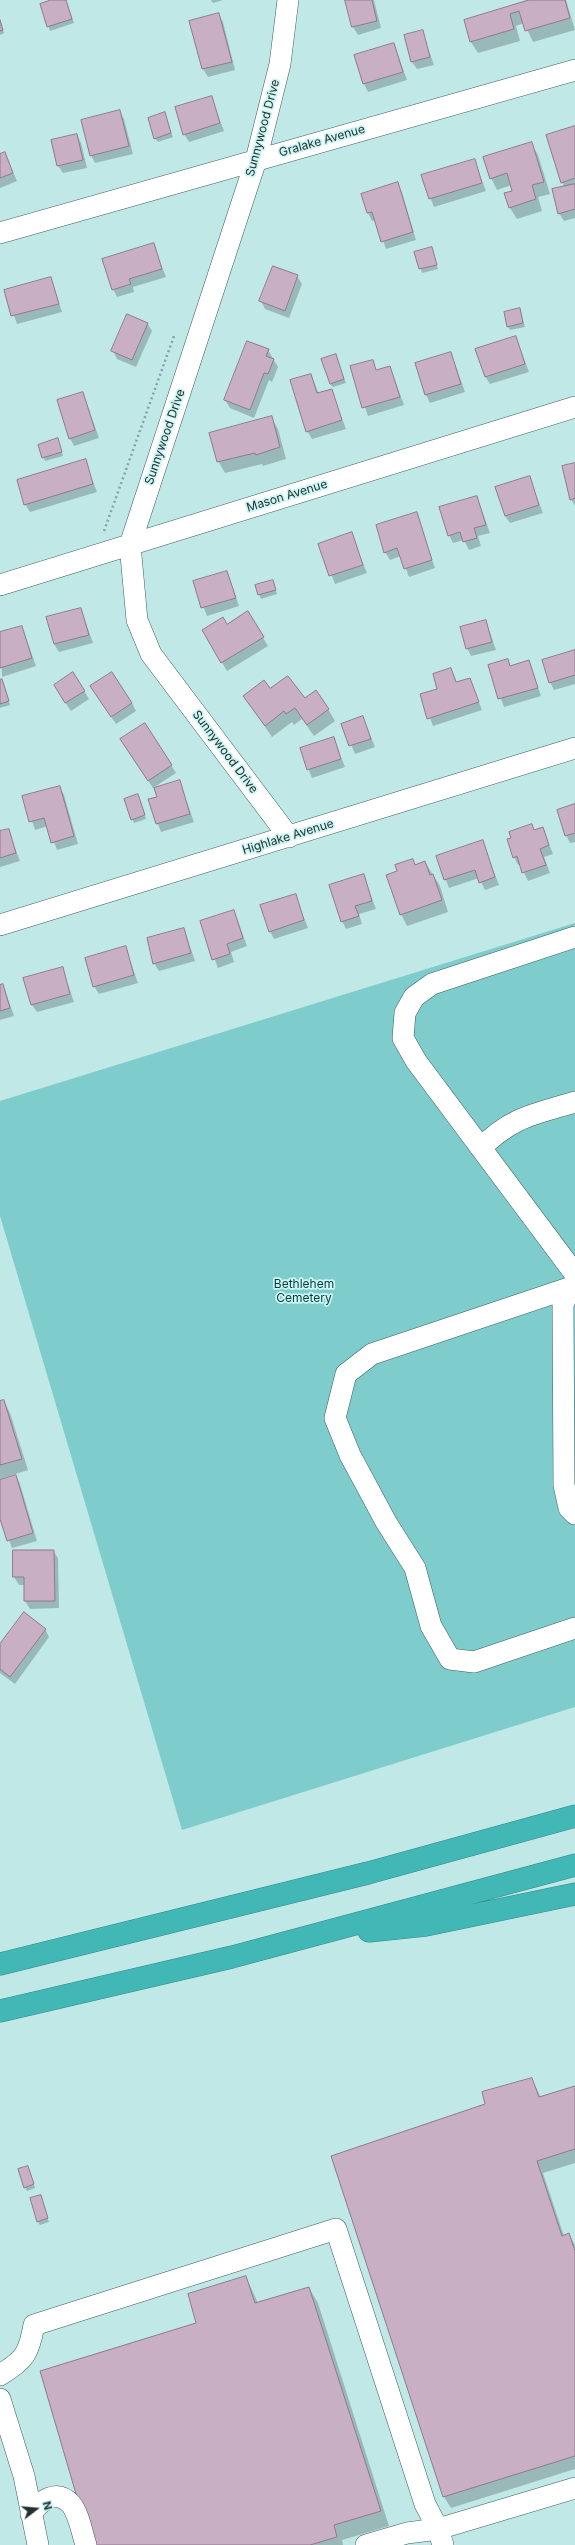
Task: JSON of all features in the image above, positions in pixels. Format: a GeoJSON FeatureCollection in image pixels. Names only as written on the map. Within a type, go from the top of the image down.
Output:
{"type":"FeatureCollection","features":[{"type":"Feature","properties":{"kind":"highway"},"geometry":{"type":"LineString","coordinates":[[0,1964],[368,1873],[575,1816]]}},
{"type":"Feature","properties":{"kind":"highway"},"geometry":{"type":"LineString","coordinates":[[0,2011],[232,1958],[575,1864]]}},
{"type":"Feature","properties":{"kind":"highway"},"geometry":{"type":"LineString","coordinates":[[304,1938],[426,1925],[575,1894]]}},
{"type":"Feature","properties":{"kind":"street","name":"Sunnywood Drive"},"geometry":{"type":"LineString","coordinates":[[288,0],[280,64],[256,160],[130,545],[137,620],[151,654],[289,837]]}},
{"type":"Feature","properties":{"kind":"street","name":"Gralake Avenue"},"geometry":{"type":"LineString","coordinates":[[0,233],[575,70]]}},
{"type":"Feature","properties":{"kind":"street","name":"Mason Avenue"},"geometry":{"type":"LineString","coordinates":[[0,585],[575,407]]}},
{"type":"Feature","properties":{"kind":"street","name":"Highlake Avenue"},"geometry":{"type":"LineString","coordinates":[[0,925],[575,748]]}},
{"type":"Feature","properties":{"kind":"street"},"geometry":{"type":"LineString","coordinates":[[573,1283],[481,1148],[416,1061],[403,1038],[405,1014],[414,997],[432,984],[575,937]]}},
{"type":"Feature","properties":{"kind":"street"},"geometry":{"type":"LineString","coordinates":[[481,1148],[498,1131],[521,1118],[575,1102]]}},
{"type":"Feature","properties":{"kind":"street"},"geometry":{"type":"LineString","coordinates":[[573,1283],[562,1305],[564,1485],[569,1508],[575,1514]]}},
{"type":"Feature","properties":{"kind":"street"},"geometry":{"type":"LineString","coordinates":[[573,1283],[372,1354],[346,1374],[336,1418],[350,1454],[379,1509],[415,1568],[431,1626],[450,1659],[474,1662],[575,1628]]}},
{"type":"Feature","properties":{"kind":"street"},"geometry":{"type":"LineString","coordinates":[[0,2375],[19,2364],[30,2348],[34,2325],[336,2229],[425,2504],[441,2537]]}},
{"type":"Feature","properties":{"kind":"street"},"geometry":{"type":"LineString","coordinates":[[0,2398],[24,2476],[38,2545]]}},
{"type":"Feature","properties":{"kind":"street"},"geometry":{"type":"LineString","coordinates":[[366,2545],[407,2533],[441,2537],[575,2488]]}},
{"type":"Feature","properties":{"kind":"street"},"geometry":{"type":"LineString","coordinates":[[31,2514],[39,2502],[51,2497],[63,2498],[72,2505],[86,2545]]}},
{"type":"Feature","properties":{"kind":"path"},"geometry":{"type":"LineString","coordinates":[[106,538],[104,531],[176,331]]}},
{"type":"Feature","properties":{"kind":"green space","name":"Bethlehem Cemetery"},"geometry":{"type":"Polygon","coordinates":[[[575,923],[575,1707],[182,1830],[0,1216],[0,1101],[575,923]]]}},
{"type":"Feature","properties":{"kind":"building"},"geometry":{"type":"Polygon","coordinates":[[[51,0],[66,0],[72,19],[47,27],[40,4],[51,0]]]}},
{"type":"Feature","properties":{"kind":"building"},"geometry":{"type":"Polygon","coordinates":[[[345,0],[372,0],[377,21],[352,27],[345,0]]]}},
{"type":"Feature","properties":{"kind":"building"},"geometry":{"type":"Polygon","coordinates":[[[529,0],[565,0],[570,18],[525,31],[519,11],[510,14],[514,29],[470,42],[464,20],[529,0]]]}},
{"type":"Feature","properties":{"kind":"building"},"geometry":{"type":"Polygon","coordinates":[[[219,13],[232,62],[202,69],[189,21],[219,13]]]}},
{"type":"Feature","properties":{"kind":"building"},"geometry":{"type":"Polygon","coordinates":[[[0,20],[3,30],[0,31],[0,20]]]}},
{"type":"Feature","properties":{"kind":"building"},"geometry":{"type":"Polygon","coordinates":[[[423,30],[430,57],[411,62],[404,35],[423,30]]]}},
{"type":"Feature","properties":{"kind":"building"},"geometry":{"type":"Polygon","coordinates":[[[394,43],[403,72],[363,84],[354,55],[394,43]]]}},
{"type":"Feature","properties":{"kind":"building"},"geometry":{"type":"Polygon","coordinates":[[[212,96],[220,123],[183,135],[175,107],[212,96]]]}},
{"type":"Feature","properties":{"kind":"building"},"geometry":{"type":"Polygon","coordinates":[[[120,110],[129,146],[90,156],[81,120],[120,110]]]}},
{"type":"Feature","properties":{"kind":"building"},"geometry":{"type":"Polygon","coordinates":[[[165,112],[171,133],[154,139],[148,118],[165,112]]]}},
{"type":"Feature","properties":{"kind":"building"},"geometry":{"type":"Polygon","coordinates":[[[575,126],[575,178],[561,183],[546,135],[575,126]]]}},
{"type":"Feature","properties":{"kind":"building"},"geometry":{"type":"Polygon","coordinates":[[[77,134],[83,160],[57,166],[51,140],[77,134]]]}},
{"type":"Feature","properties":{"kind":"building"},"geometry":{"type":"Polygon","coordinates":[[[532,142],[544,182],[532,185],[536,199],[509,208],[504,193],[512,191],[507,173],[490,179],[483,157],[532,142]]]}},
{"type":"Feature","properties":{"kind":"building"},"geometry":{"type":"Polygon","coordinates":[[[5,152],[13,173],[0,178],[0,154],[5,152]]]}},
{"type":"Feature","properties":{"kind":"building"},"geometry":{"type":"Polygon","coordinates":[[[475,159],[482,183],[429,199],[421,175],[475,159]]]}},
{"type":"Feature","properties":{"kind":"building"},"geometry":{"type":"Polygon","coordinates":[[[398,182],[413,232],[381,242],[372,212],[367,213],[361,194],[398,182]]]}},
{"type":"Feature","properties":{"kind":"building"},"geometry":{"type":"Polygon","coordinates":[[[575,184],[575,209],[558,214],[552,189],[575,184]]]}},
{"type":"Feature","properties":{"kind":"building"},"geometry":{"type":"Polygon","coordinates":[[[154,243],[162,269],[129,279],[131,284],[112,290],[102,259],[154,243]]]}},
{"type":"Feature","properties":{"kind":"building"},"geometry":{"type":"Polygon","coordinates":[[[432,247],[437,265],[419,269],[414,252],[432,247]]]}},
{"type":"Feature","properties":{"kind":"building"},"geometry":{"type":"Polygon","coordinates":[[[273,266],[298,275],[285,311],[259,301],[273,266]]]}},
{"type":"Feature","properties":{"kind":"building"},"geometry":{"type":"Polygon","coordinates":[[[51,277],[59,304],[11,316],[4,290],[51,277]]]}},
{"type":"Feature","properties":{"kind":"building"},"geometry":{"type":"Polygon","coordinates":[[[520,308],[523,323],[507,327],[504,312],[520,308]]]}},
{"type":"Feature","properties":{"kind":"building"},"geometry":{"type":"Polygon","coordinates":[[[127,314],[148,323],[132,360],[111,351],[127,314]]]}},
{"type":"Feature","properties":{"kind":"building"},"geometry":{"type":"Polygon","coordinates":[[[516,336],[525,364],[485,377],[475,349],[516,336]]]}},
{"type":"Feature","properties":{"kind":"building"},"geometry":{"type":"Polygon","coordinates":[[[247,341],[269,349],[266,356],[274,359],[268,374],[264,373],[250,410],[224,400],[247,341]]]}},
{"type":"Feature","properties":{"kind":"building"},"geometry":{"type":"Polygon","coordinates":[[[451,352],[461,384],[425,395],[415,363],[451,352]]]}},
{"type":"Feature","properties":{"kind":"building"},"geometry":{"type":"Polygon","coordinates":[[[336,354],[344,379],[330,384],[321,359],[336,354]]]}},
{"type":"Feature","properties":{"kind":"building"},"geometry":{"type":"Polygon","coordinates":[[[373,360],[376,370],[390,366],[400,397],[362,408],[350,366],[373,360]]]}},
{"type":"Feature","properties":{"kind":"building"},"geometry":{"type":"Polygon","coordinates":[[[311,374],[317,393],[332,389],[342,420],[306,432],[290,380],[311,374]]]}},
{"type":"Feature","properties":{"kind":"building"},"geometry":{"type":"Polygon","coordinates":[[[83,392],[95,430],[69,439],[57,400],[83,392]]]}},
{"type":"Feature","properties":{"kind":"building"},"geometry":{"type":"Polygon","coordinates":[[[272,416],[280,447],[256,455],[255,453],[217,462],[209,433],[272,416]]]}},
{"type":"Feature","properties":{"kind":"building"},"geometry":{"type":"Polygon","coordinates":[[[58,438],[62,452],[42,458],[38,445],[58,438]]]}},
{"type":"Feature","properties":{"kind":"building"},"geometry":{"type":"Polygon","coordinates":[[[86,459],[93,484],[24,505],[17,480],[86,459]]]}},
{"type":"Feature","properties":{"kind":"building"},"geometry":{"type":"Polygon","coordinates":[[[575,463],[575,498],[570,500],[562,466],[575,463]]]}},
{"type":"Feature","properties":{"kind":"building"},"geometry":{"type":"Polygon","coordinates":[[[530,476],[539,505],[505,516],[495,487],[530,476]]]}},
{"type":"Feature","properties":{"kind":"building"},"geometry":{"type":"Polygon","coordinates":[[[477,496],[486,525],[474,528],[477,538],[463,542],[460,532],[448,536],[439,507],[477,496]]]}},
{"type":"Feature","properties":{"kind":"building"},"geometry":{"type":"Polygon","coordinates":[[[417,512],[432,560],[404,569],[397,548],[384,553],[376,525],[417,512]]]}},
{"type":"Feature","properties":{"kind":"building"},"geometry":{"type":"Polygon","coordinates":[[[352,532],[363,565],[329,576],[318,544],[352,532]]]}},
{"type":"Feature","properties":{"kind":"building"},"geometry":{"type":"Polygon","coordinates":[[[227,571],[236,598],[201,608],[193,581],[227,571]]]}},
{"type":"Feature","properties":{"kind":"building"},"geometry":{"type":"Polygon","coordinates":[[[273,580],[276,590],[258,595],[255,585],[273,580]]]}},
{"type":"Feature","properties":{"kind":"building"},"geometry":{"type":"Polygon","coordinates":[[[81,608],[89,635],[54,644],[46,617],[81,608]]]}},
{"type":"Feature","properties":{"kind":"building"},"geometry":{"type":"Polygon","coordinates":[[[248,611],[264,637],[221,663],[202,630],[223,617],[227,624],[248,611]]]}},
{"type":"Feature","properties":{"kind":"building"},"geometry":{"type":"Polygon","coordinates":[[[486,620],[492,642],[466,649],[460,627],[486,620]]]}},
{"type":"Feature","properties":{"kind":"building"},"geometry":{"type":"Polygon","coordinates":[[[22,626],[32,658],[0,668],[0,632],[22,626]]]}},
{"type":"Feature","properties":{"kind":"building"},"geometry":{"type":"Polygon","coordinates":[[[575,650],[575,675],[549,683],[542,660],[575,650]]]}},
{"type":"Feature","properties":{"kind":"building"},"geometry":{"type":"Polygon","coordinates":[[[508,659],[510,666],[529,660],[538,688],[498,699],[488,665],[508,659]]]}},
{"type":"Feature","properties":{"kind":"building"},"geometry":{"type":"Polygon","coordinates":[[[451,668],[456,682],[470,678],[479,702],[427,719],[420,694],[437,689],[433,674],[451,668]]]}},
{"type":"Feature","properties":{"kind":"building"},"geometry":{"type":"Polygon","coordinates":[[[73,672],[85,691],[65,703],[54,685],[73,672]]]}},
{"type":"Feature","properties":{"kind":"building"},"geometry":{"type":"Polygon","coordinates":[[[112,672],[132,703],[111,717],[90,686],[112,672]]]}},
{"type":"Feature","properties":{"kind":"building"},"geometry":{"type":"Polygon","coordinates":[[[288,676],[305,698],[316,690],[329,709],[307,725],[295,708],[286,714],[284,711],[265,726],[243,696],[264,680],[270,688],[288,676]]]}},
{"type":"Feature","properties":{"kind":"building"},"geometry":{"type":"Polygon","coordinates":[[[2,679],[9,701],[0,704],[0,680],[2,679]]]}},
{"type":"Feature","properties":{"kind":"building"},"geometry":{"type":"Polygon","coordinates":[[[363,716],[371,739],[349,746],[341,724],[363,716]]]}},
{"type":"Feature","properties":{"kind":"building"},"geometry":{"type":"Polygon","coordinates":[[[145,723],[172,765],[148,781],[120,739],[145,723]]]}},
{"type":"Feature","properties":{"kind":"building"},"geometry":{"type":"Polygon","coordinates":[[[334,737],[341,759],[307,770],[300,748],[334,737]]]}},
{"type":"Feature","properties":{"kind":"building"},"geometry":{"type":"Polygon","coordinates":[[[180,780],[190,814],[156,824],[148,799],[157,797],[154,788],[180,780]]]}},
{"type":"Feature","properties":{"kind":"building"},"geometry":{"type":"Polygon","coordinates":[[[60,786],[74,836],[51,843],[44,818],[29,822],[22,796],[60,786]]]}},
{"type":"Feature","properties":{"kind":"building"},"geometry":{"type":"Polygon","coordinates":[[[138,794],[145,815],[131,820],[124,799],[138,794]]]}},
{"type":"Feature","properties":{"kind":"building"},"geometry":{"type":"Polygon","coordinates":[[[575,804],[575,833],[565,836],[557,810],[575,804]]]}},
{"type":"Feature","properties":{"kind":"building"},"geometry":{"type":"Polygon","coordinates":[[[532,824],[534,830],[543,827],[549,845],[540,849],[546,865],[522,873],[517,856],[513,858],[507,839],[511,838],[509,832],[532,824]]]}},
{"type":"Feature","properties":{"kind":"building"},"geometry":{"type":"Polygon","coordinates":[[[9,829],[16,853],[0,858],[0,831],[9,829]]]}},
{"type":"Feature","properties":{"kind":"building"},"geometry":{"type":"Polygon","coordinates":[[[483,840],[495,877],[479,883],[475,870],[444,880],[436,856],[483,840]]]}},
{"type":"Feature","properties":{"kind":"building"},"geometry":{"type":"Polygon","coordinates":[[[413,859],[415,865],[425,861],[430,875],[433,874],[442,900],[400,915],[386,875],[397,871],[395,865],[413,859]]]}},
{"type":"Feature","properties":{"kind":"building"},"geometry":{"type":"Polygon","coordinates":[[[364,874],[372,901],[355,906],[359,916],[341,922],[329,885],[364,874]]]}},
{"type":"Feature","properties":{"kind":"building"},"geometry":{"type":"Polygon","coordinates":[[[296,894],[304,920],[269,932],[260,905],[296,894]]]}},
{"type":"Feature","properties":{"kind":"building"},"geometry":{"type":"Polygon","coordinates":[[[234,910],[243,938],[227,944],[230,954],[212,960],[200,921],[234,910]]]}},
{"type":"Feature","properties":{"kind":"building"},"geometry":{"type":"Polygon","coordinates":[[[184,928],[191,953],[153,964],[147,938],[184,928]]]}},
{"type":"Feature","properties":{"kind":"building"},"geometry":{"type":"Polygon","coordinates":[[[126,946],[134,975],[93,987],[85,958],[126,946]]]}},
{"type":"Feature","properties":{"kind":"building"},"geometry":{"type":"Polygon","coordinates":[[[63,967],[70,994],[31,1005],[23,978],[63,967]]]}},
{"type":"Feature","properties":{"kind":"building"},"geometry":{"type":"Polygon","coordinates":[[[3,984],[10,1008],[0,1011],[0,985],[3,984]]]}},
{"type":"Feature","properties":{"kind":"building"},"geometry":{"type":"Polygon","coordinates":[[[4,1400],[22,1459],[0,1465],[0,1401],[4,1400]]]}},
{"type":"Feature","properties":{"kind":"building"},"geometry":{"type":"Polygon","coordinates":[[[16,1475],[33,1533],[7,1541],[0,1519],[0,1480],[16,1475]]]}},
{"type":"Feature","properties":{"kind":"building"},"geometry":{"type":"Polygon","coordinates":[[[13,1550],[54,1550],[55,1601],[24,1601],[24,1577],[13,1577],[13,1550]]]}},
{"type":"Feature","properties":{"kind":"building"},"geometry":{"type":"Polygon","coordinates":[[[24,1612],[46,1629],[10,1677],[0,1669],[0,1644],[24,1612]]]}},
{"type":"Feature","properties":{"kind":"building"},"geometry":{"type":"Polygon","coordinates":[[[532,2078],[539,2097],[575,2086],[575,2149],[537,2161],[562,2236],[569,2233],[575,2251],[575,2456],[443,2497],[331,2156],[485,2104],[482,2092],[532,2078]]]}},
{"type":"Feature","properties":{"kind":"building"},"geometry":{"type":"Polygon","coordinates":[[[28,2166],[34,2184],[24,2188],[18,2169],[28,2166]]]}},
{"type":"Feature","properties":{"kind":"building"},"geometry":{"type":"Polygon","coordinates":[[[41,2195],[48,2218],[37,2222],[30,2198],[41,2195]]]}},
{"type":"Feature","properties":{"kind":"building"},"geometry":{"type":"Polygon","coordinates":[[[246,2276],[255,2303],[309,2287],[381,2511],[334,2525],[337,2537],[310,2545],[91,2545],[40,2371],[196,2323],[188,2294],[246,2276]]]}}]}
